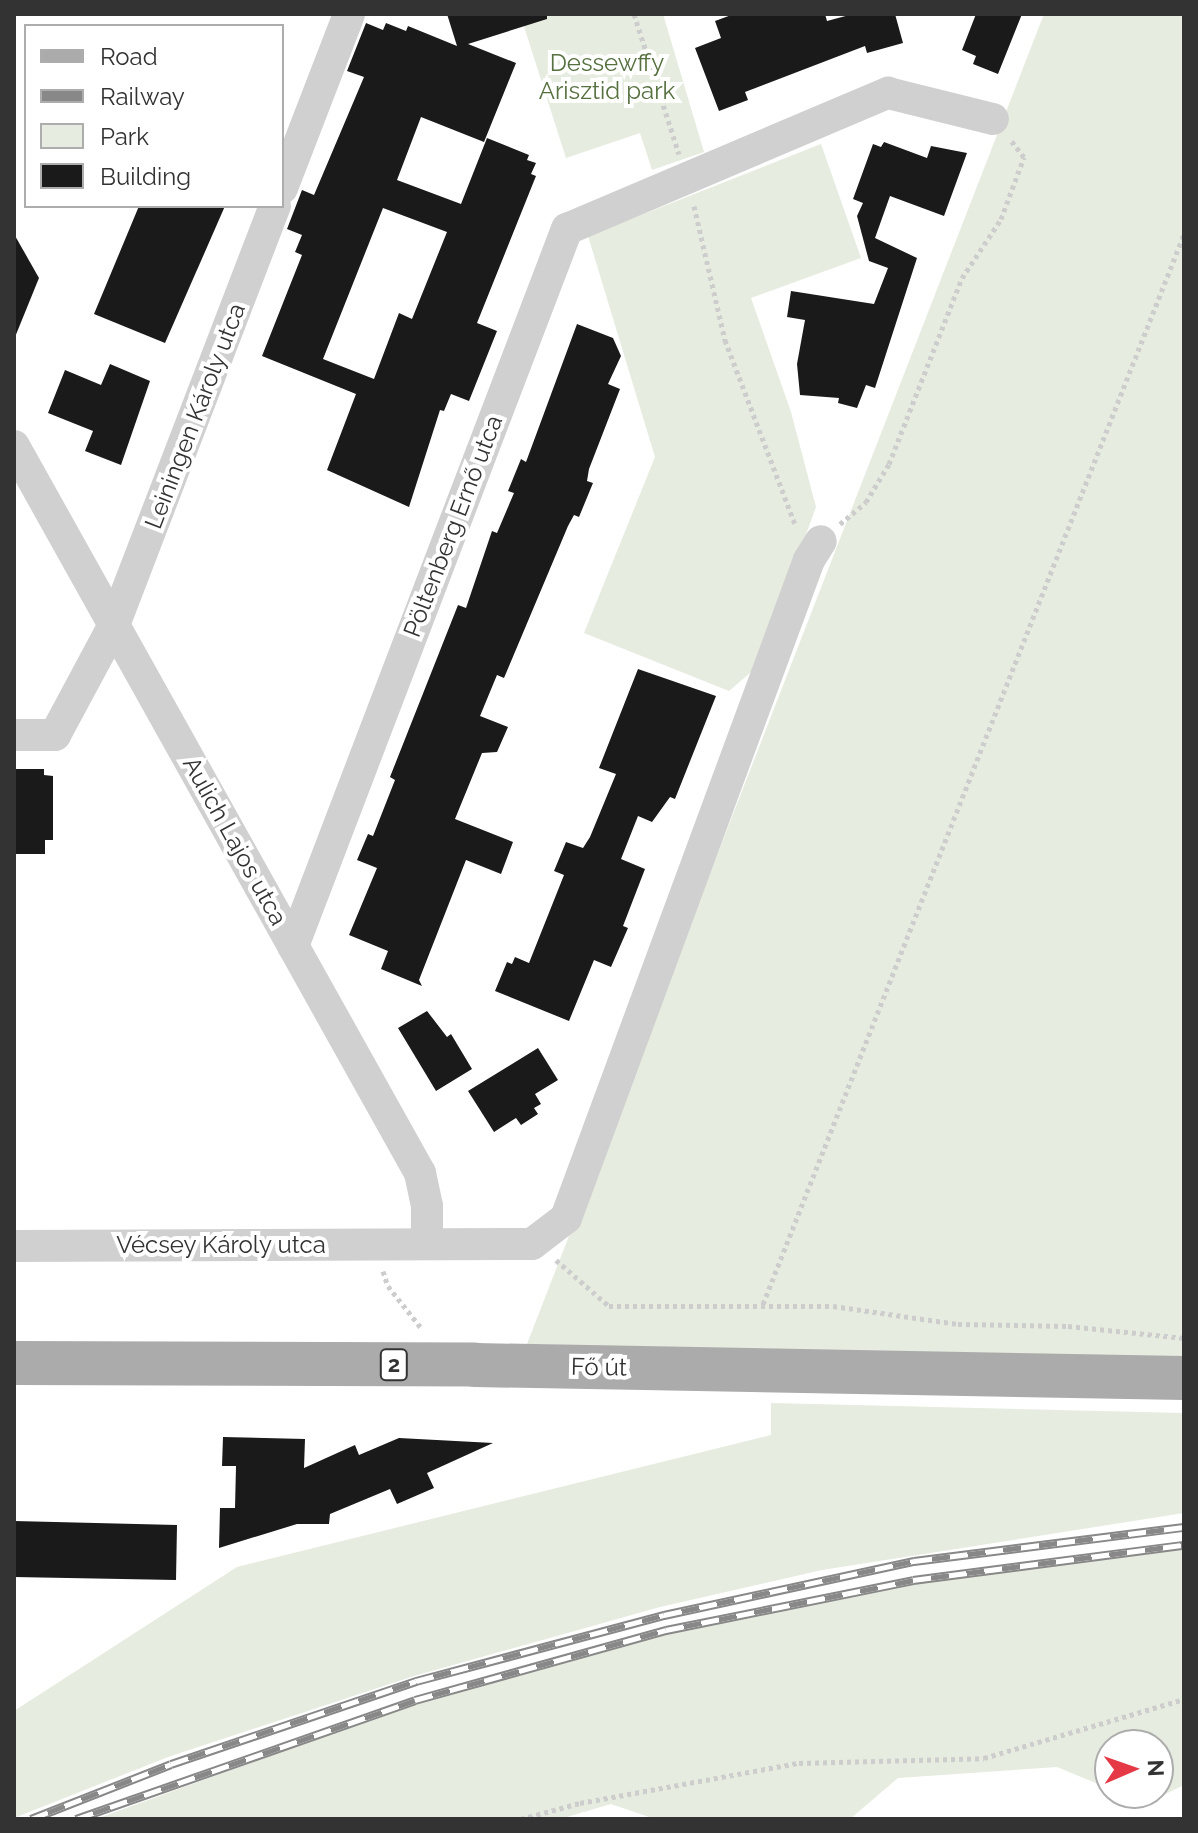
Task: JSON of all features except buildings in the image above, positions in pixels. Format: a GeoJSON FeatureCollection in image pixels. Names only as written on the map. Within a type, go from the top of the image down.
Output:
{"type":"FeatureCollection","features":[{"type":"Feature","properties":{"kind":"main road","name":"Fő út"},"geometry":{"type":"LineString","coordinates":[[14,1363],[475,1365],[1184,1378]]}},
{"type":"Feature","properties":{"kind":"street"},"geometry":{"type":"LineString","coordinates":[[284,183],[349,14]]}},
{"type":"Feature","properties":{"kind":"street","name":"Pöltenberg Ernő utca"},"geometry":{"type":"LineString","coordinates":[[293,946],[567,229],[888,93],[993,119]]}},
{"type":"Feature","properties":{"kind":"street","name":"Leiningen Károly utca"},"geometry":{"type":"LineString","coordinates":[[14,735],[55,735],[114,625],[274,208]]}},
{"type":"Feature","properties":{"kind":"street","name":"Aulich Lajos utca"},"geometry":{"type":"LineString","coordinates":[[14,446],[420,1173],[427,1244]]}},
{"type":"Feature","properties":{"kind":"street"},"geometry":{"type":"LineString","coordinates":[[532,1244],[566,1218],[815,550]]}},
{"type":"Feature","properties":{"kind":"street","name":"Vécsey Károly utca"},"geometry":{"type":"LineString","coordinates":[[14,1246],[532,1244]]}},
{"type":"Feature","properties":{"kind":"path"},"geometry":{"type":"LineString","coordinates":[[634,14],[687,178],[725,340],[815,550],[866,502],[889,464],[962,278],[1001,219],[1024,157],[993,119]]}},
{"type":"Feature","properties":{"kind":"path"},"geometry":{"type":"LineString","coordinates":[[763,1304],[1184,234]]}},
{"type":"Feature","properties":{"kind":"path"},"geometry":{"type":"LineString","coordinates":[[374,1244],[388,1286],[430,1334]]}},
{"type":"Feature","properties":{"kind":"path"},"geometry":{"type":"LineString","coordinates":[[532,1244],[609,1306],[833,1306],[958,1324],[1068,1326],[1184,1338]]}},
{"type":"Feature","properties":{"kind":"path"},"geometry":{"type":"LineString","coordinates":[[521,1819],[580,1803],[799,1763],[984,1758],[1184,1699]]}},
{"type":"Feature","properties":{"kind":"green space","name":"Dessewffy Arisztid park"},"geometry":{"type":"Polygon","coordinates":[[[520,14],[663,14],[704,152],[652,170],[640,133],[566,158],[520,14]]]}},
{"type":"Feature","properties":{"kind":"green space"},"geometry":{"type":"Polygon","coordinates":[[[1044,14],[1184,14],[1184,1362],[527,1344],[1044,14]]]}},
{"type":"Feature","properties":{"kind":"green space"},"geometry":{"type":"Polygon","coordinates":[[[821,144],[861,258],[751,298],[791,412],[816,507],[758,666],[729,691],[584,633],[655,457],[588,236],[821,144]]]}},
{"type":"Feature","properties":{"kind":"green space"},"geometry":{"type":"Polygon","coordinates":[[[771,1403],[1184,1413],[1184,1513],[822,1570],[660,1607],[414,1676],[168,1757],[14,1818],[14,1711],[237,1567],[771,1435],[771,1403]]]}},
{"type":"Feature","properties":{"kind":"green space"},"geometry":{"type":"Polygon","coordinates":[[[1184,1549],[1184,1785],[1174,1790],[1174,1729],[1094,1729],[1094,1782],[1057,1767],[898,1778],[850,1819],[655,1819],[611,1804],[560,1819],[96,1819],[416,1703],[666,1634],[914,1583],[1184,1549]]]}},
{"type":"Feature","properties":{"kind":"railway"},"geometry":{"type":"LineString","coordinates":[[31,1819],[171,1764],[416,1681],[664,1615],[914,1561],[1184,1527]]}},
{"type":"Feature","properties":{"kind":"railway"},"geometry":{"type":"LineString","coordinates":[[76,1819],[415,1700],[666,1630],[913,1580],[1184,1545]]}}]}
